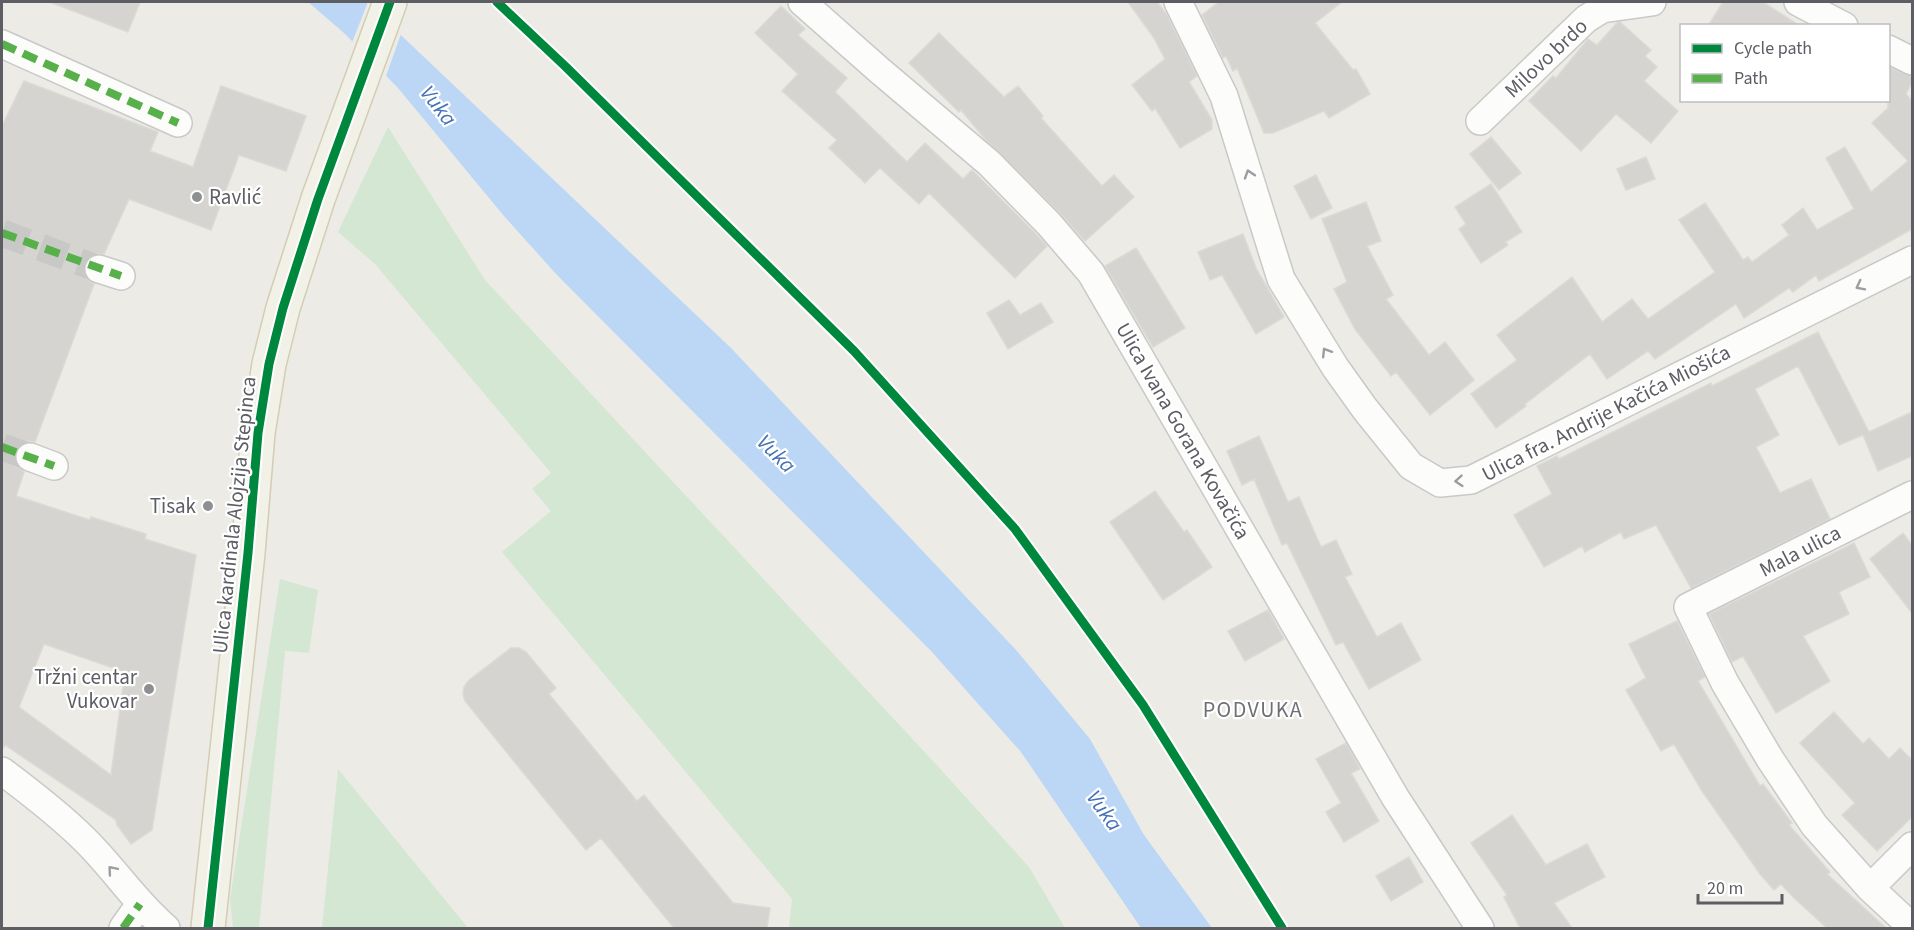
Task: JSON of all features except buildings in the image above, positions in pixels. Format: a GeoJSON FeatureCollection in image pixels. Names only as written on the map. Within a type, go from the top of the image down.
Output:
{"type":"FeatureCollection","features":[{"type":"Feature","properties":{"kind":"main road","name":"Ulica kardinala Alojzija Stepinca"},"geometry":{"type":"LineString","coordinates":[[208,928],[249,543],[258,433],[269,364],[289,288],[346,116],[390,2]]}},
{"type":"Feature","properties":{"kind":"street","name":"Ulica Ivana Gorana Kovačića"},"geometry":{"type":"LineString","coordinates":[[802,2],[989,163],[1049,224],[1091,273],[1395,797],[1480,928]]}},
{"type":"Feature","properties":{"kind":"street","name":"Ulica fra. Andrije Kačića Miošića"},"geometry":{"type":"LineString","coordinates":[[1180,2],[1224,96],[1281,279],[1335,367],[1365,409],[1411,466],[1440,483],[1471,480],[1912,260]]}},
{"type":"Feature","properties":{"kind":"street","name":"Milovo brdo"},"geometry":{"type":"LineString","coordinates":[[1480,121],[1586,19],[1602,9],[1652,2]]}},
{"type":"Feature","properties":{"kind":"street"},"geometry":{"type":"LineString","coordinates":[[1798,2],[1840,24]]}},
{"type":"Feature","properties":{"kind":"street"},"geometry":{"type":"LineString","coordinates":[[2,44],[178,123]]}},
{"type":"Feature","properties":{"kind":"street"},"geometry":{"type":"LineString","coordinates":[[1890,50],[1912,61]]}},
{"type":"Feature","properties":{"kind":"street","name":"Mala ulica"},"geometry":{"type":"LineString","coordinates":[[1870,888],[1814,825],[1770,759],[1725,683],[1688,607],[1912,495]]}},
{"type":"Feature","properties":{"kind":"street"},"geometry":{"type":"LineString","coordinates":[[2,771],[85,840],[140,904],[166,928]]}},
{"type":"Feature","properties":{"kind":"street"},"geometry":{"type":"LineString","coordinates":[[1912,846],[1870,888],[1912,927]]}},
{"type":"Feature","properties":{"kind":"street"},"geometry":{"type":"LineString","coordinates":[[123,928],[140,904]]}},
{"type":"Feature","properties":{"kind":"green space"},"geometry":{"type":"Polygon","coordinates":[[[388,127],[485,280],[1029,867],[1065,928],[789,928],[792,899],[502,552],[551,511],[532,489],[551,473],[375,264],[338,232],[388,127]]]}},
{"type":"Feature","properties":{"kind":"green space"},"geometry":{"type":"Polygon","coordinates":[[[280,579],[318,590],[309,653],[285,651],[259,928],[233,928],[230,899],[280,579]]]}},
{"type":"Feature","properties":{"kind":"green space"},"geometry":{"type":"Polygon","coordinates":[[[338,769],[468,928],[322,928],[338,769]]]}},
{"type":"Feature","properties":{"kind":"water","name":"Vuka"},"geometry":{"type":"Polygon","coordinates":[[[308,2],[366,2],[731,348],[1017,651],[1090,739],[1144,835],[1212,928],[1141,928],[1021,752],[932,652],[557,275],[504,216],[398,88],[344,33],[308,2]]]}},
{"type":"Feature","properties":{"kind":"pier"},"geometry":{"type":"Polygon","coordinates":[[[368,2],[371,2],[402,31],[385,79],[351,45],[368,2]]]}},
{"type":"Feature","properties":{"kind":"tunnel"},"geometry":{"type":"LineString","coordinates":[[2,233],[99,269]]}},
{"type":"Feature","properties":{"kind":"tunnel"},"geometry":{"type":"LineString","coordinates":[[2,447],[30,457]]}},
{"type":"Feature","properties":{"kind":"marked path"},"geometry":{"type":"LineString","coordinates":[[2,44],[178,123]]}},
{"type":"Feature","properties":{"kind":"marked path"},"geometry":{"type":"LineString","coordinates":[[2,233],[121,276]]}},
{"type":"Feature","properties":{"kind":"marked path"},"geometry":{"type":"LineString","coordinates":[[2,447],[54,466]]}},
{"type":"Feature","properties":{"kind":"marked path"},"geometry":{"type":"LineString","coordinates":[[123,928],[140,904]]}},
{"type":"Feature","properties":{"kind":"cycle path"},"geometry":{"type":"LineString","coordinates":[[208,928],[248,553],[258,433],[269,364],[283,308],[318,199],[390,2]]}},
{"type":"Feature","properties":{"kind":"cycle path"},"geometry":{"type":"LineString","coordinates":[[497,2],[854,351],[1015,529],[1143,705],[1282,928]]}},
{"type":"Feature","properties":{"kind":"place","name":"Ravlić"},"geometry":{"type":"Point","coordinates":[197,197]}},
{"type":"Feature","properties":{"kind":"place","name":"Tisak"},"geometry":{"type":"Point","coordinates":[208,506]}},
{"type":"Feature","properties":{"kind":"place","name":"Tržni centar Vukovar"},"geometry":{"type":"Point","coordinates":[149,689]}},
{"type":"Feature","properties":{"kind":"district","name":"PODVUKA"},"geometry":{"type":"Point","coordinates":[1253,709]}}]}
